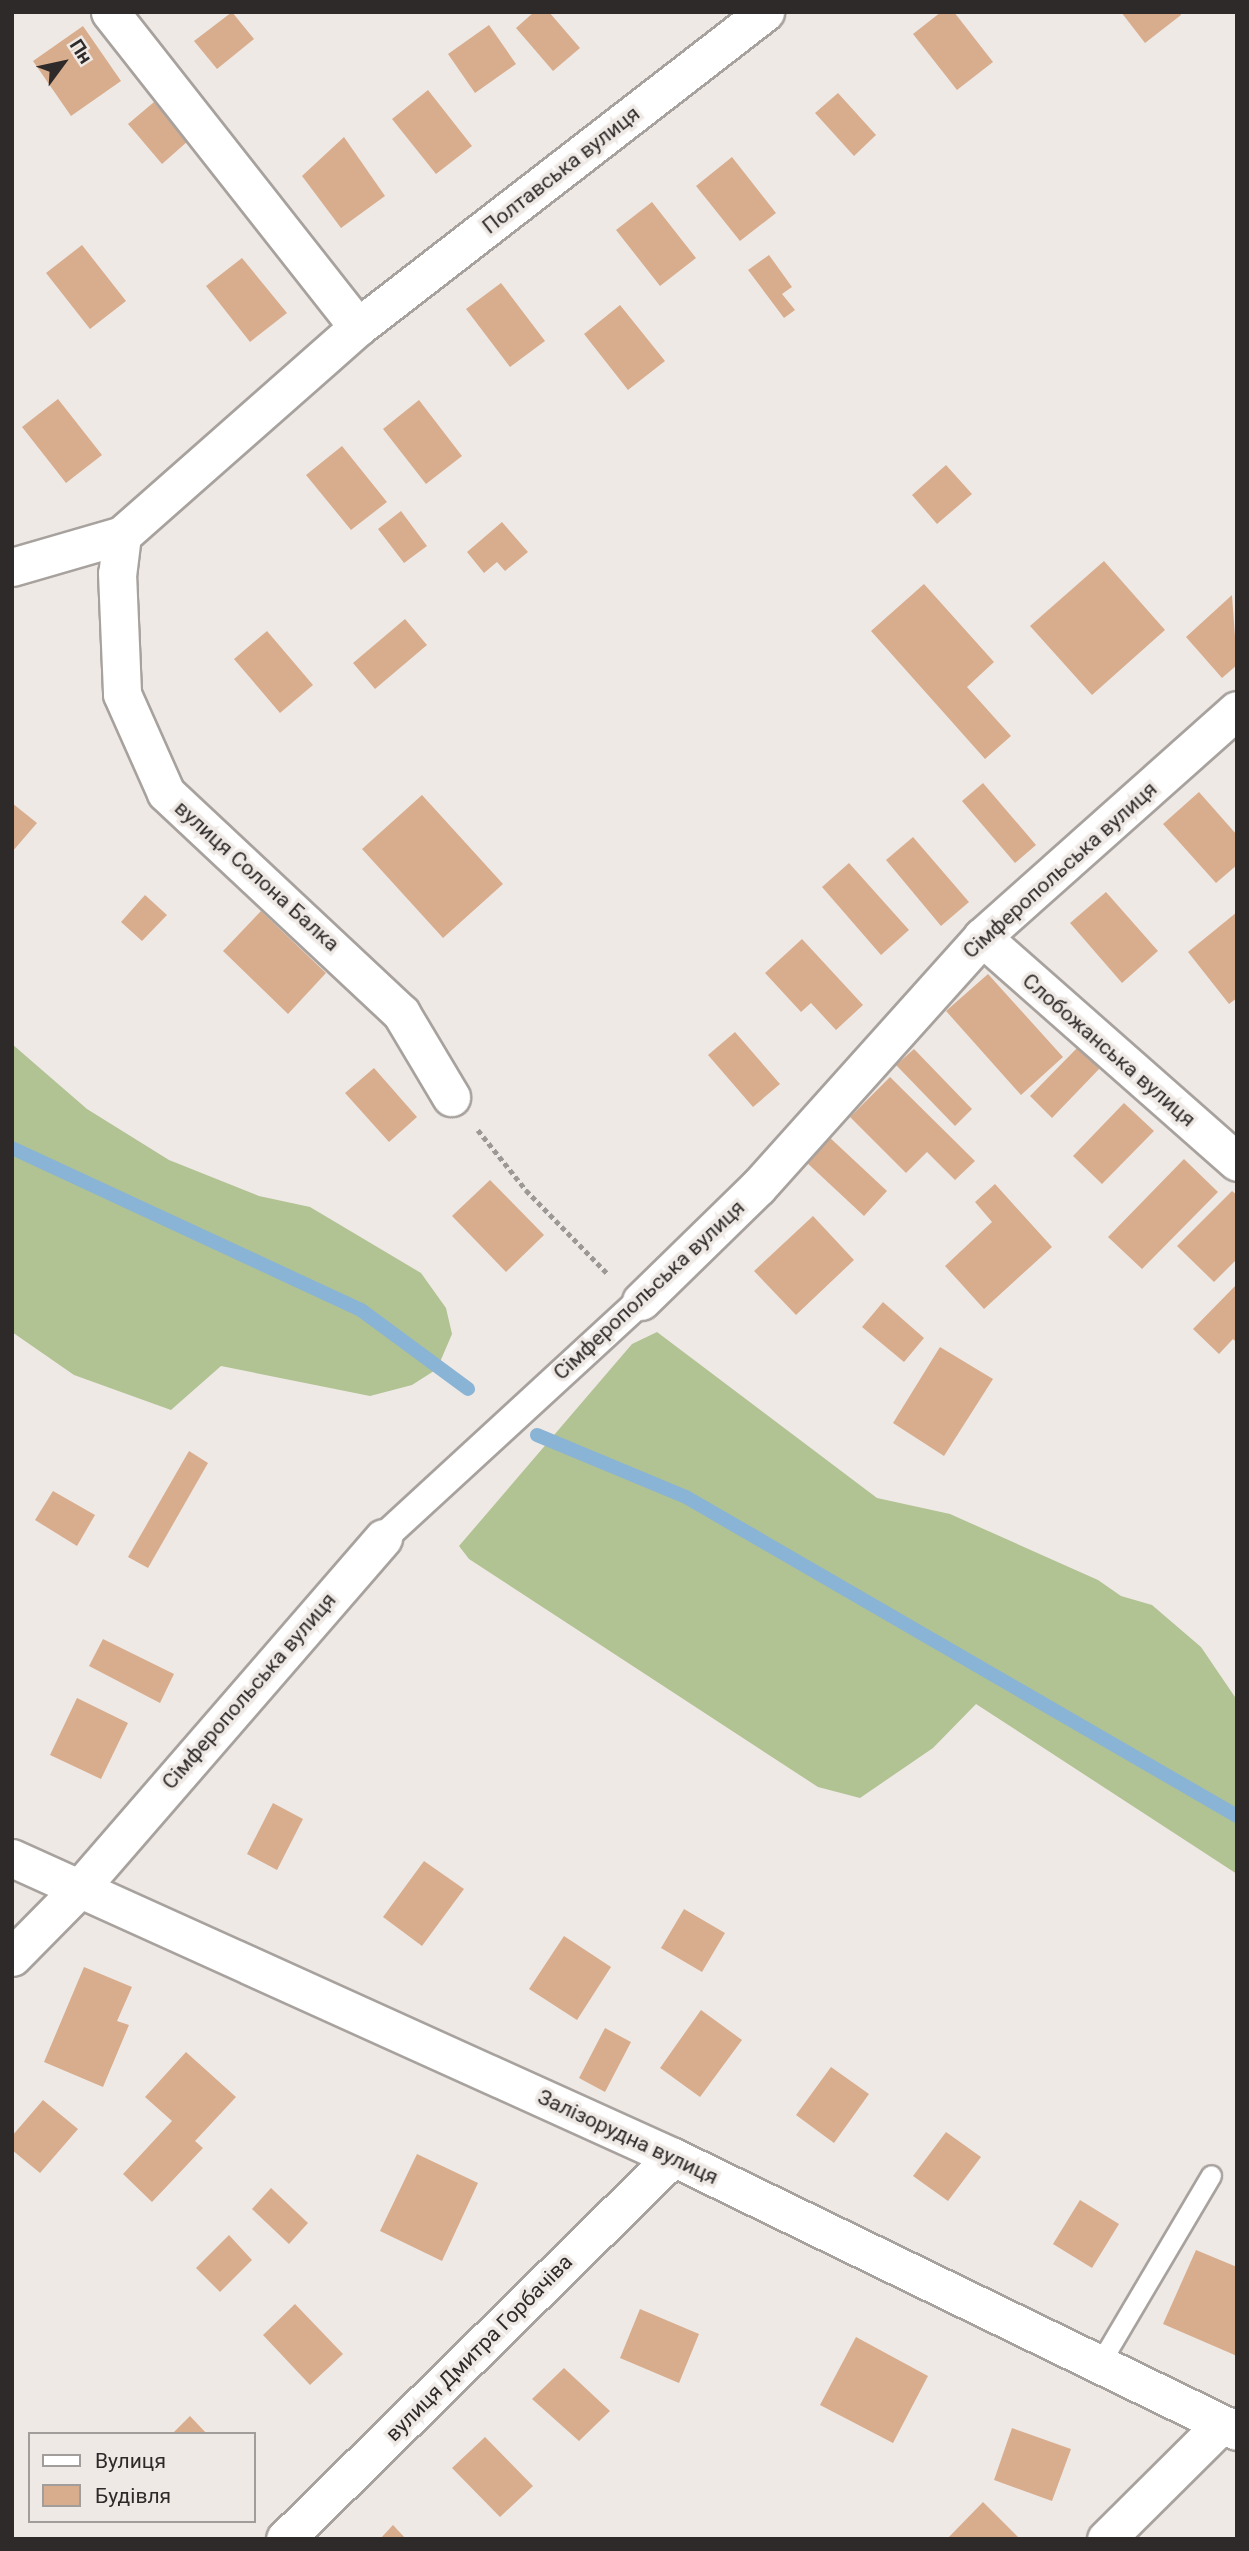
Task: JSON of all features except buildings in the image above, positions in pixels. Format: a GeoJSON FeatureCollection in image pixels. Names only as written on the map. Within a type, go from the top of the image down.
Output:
{"type":"FeatureCollection","features":[{"type":"Feature","properties":{"kind":"street"},"geometry":{"type":"LineString","coordinates":[[110,12],[358,327]]}},
{"type":"Feature","properties":{"kind":"street","name":"Полтавська вулиця"},"geometry":{"type":"LineString","coordinates":[[122,535],[358,327],[765,12]]}},
{"type":"Feature","properties":{"kind":"street"},"geometry":{"type":"LineString","coordinates":[[12,567],[122,535]]}},
{"type":"Feature","properties":{"kind":"street","name":"вулиця Солона Балка"},"geometry":{"type":"LineString","coordinates":[[122,535],[117,573],[122,694],[166,793],[393,1003],[451,1097]]}},
{"type":"Feature","properties":{"kind":"street","name":"Сімферопольська вулиця"},"geometry":{"type":"LineString","coordinates":[[12,1957],[80,1888],[383,1538],[641,1301],[758,1187],[982,937],[1237,710]]}},
{"type":"Feature","properties":{"kind":"street","name":"Слобожанська вулиця"},"geometry":{"type":"LineString","coordinates":[[982,937],[1237,1162]]}},
{"type":"Feature","properties":{"kind":"street","name":"Залізорудна вулиця"},"geometry":{"type":"LineString","coordinates":[[12,1858],[673,2157],[1229,2427]]}},
{"type":"Feature","properties":{"kind":"street","name":"вулиця Дмитра Горбачіва"},"geometry":{"type":"LineString","coordinates":[[285,2539],[673,2157]]}},
{"type":"Feature","properties":{"kind":"street"},"geometry":{"type":"LineString","coordinates":[[1106,2539],[1229,2427]]}},
{"type":"Feature","properties":{"kind":"lane"},"geometry":{"type":"LineString","coordinates":[[1100,2363],[1211,2175]]}},
{"type":"Feature","properties":{"kind":"path"},"geometry":{"type":"LineString","coordinates":[[451,1097],[526,1190],[595,1263],[641,1301]]}},
{"type":"Feature","properties":{"kind":"green space"},"geometry":{"type":"Polygon","coordinates":[[[12,1044],[87,1109],[169,1160],[259,1196],[310,1207],[421,1273],[446,1308],[452,1334],[437,1369],[412,1385],[370,1396],[221,1366],[171,1410],[74,1375],[12,1332],[12,1044]]]}},
{"type":"Feature","properties":{"kind":"green space"},"geometry":{"type":"Polygon","coordinates":[[[657,1332],[877,1498],[950,1514],[1098,1580],[1121,1596],[1152,1605],[1201,1647],[1237,1700],[1237,1874],[976,1704],[933,1748],[860,1798],[818,1787],[469,1559],[459,1546],[632,1344],[657,1332]]]}},
{"type":"Feature","properties":{"kind":"waterway"},"geometry":{"type":"LineString","coordinates":[[12,1148],[361,1310],[468,1389]]}},
{"type":"Feature","properties":{"kind":"waterway"},"geometry":{"type":"LineString","coordinates":[[537,1435],[686,1497],[1237,1816]]}}]}
